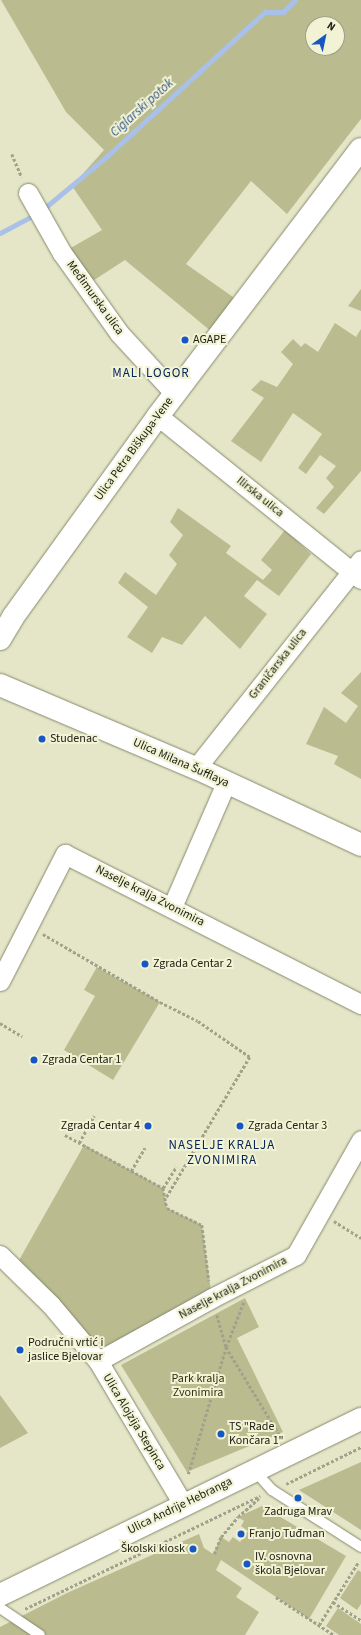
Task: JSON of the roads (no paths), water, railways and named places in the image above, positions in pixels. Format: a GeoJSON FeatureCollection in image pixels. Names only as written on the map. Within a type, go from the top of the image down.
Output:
{"type":"FeatureCollection","features":[{"type":"Feature","properties":{"kind":"main road","name":"Ulica Petra Biškupa-Vene"},"geometry":{"type":"LineString","coordinates":[[0,639],[12,617],[158,416],[358,161]]}},
{"type":"Feature","properties":{"kind":"main road","name":"Ulica Milana Šufflaya"},"geometry":{"type":"LineString","coordinates":[[0,685],[196,768],[361,845]]}},
{"type":"Feature","properties":{"kind":"main road","name":"Ulica Andrije Hebranga"},"geometry":{"type":"LineString","coordinates":[[0,1595],[183,1504],[361,1419]]}},
{"type":"Feature","properties":{"kind":"street","name":"Međimurska ulica"},"geometry":{"type":"LineString","coordinates":[[28,192],[62,253],[119,333],[175,394]]}},
{"type":"Feature","properties":{"kind":"street","name":"Ilirska ulica"},"geometry":{"type":"LineString","coordinates":[[158,416],[358,570]]}},
{"type":"Feature","properties":{"kind":"street","name":"Graničarska ulica"},"geometry":{"type":"LineString","coordinates":[[196,768],[358,570]]}},
{"type":"Feature","properties":{"kind":"street"},"geometry":{"type":"LineString","coordinates":[[172,907],[226,783]]}},
{"type":"Feature","properties":{"kind":"street","name":"Naselje kralja Zvonimira"},"geometry":{"type":"LineString","coordinates":[[0,981],[65,854],[361,1004]]}},
{"type":"Feature","properties":{"kind":"street","name":"Naselje kralja Zvonimira"},"geometry":{"type":"LineString","coordinates":[[98,1362],[212,1298],[296,1255],[361,1140]]}},
{"type":"Feature","properties":{"kind":"street","name":"Ulica Alojzija Stepinca"},"geometry":{"type":"LineString","coordinates":[[0,1255],[51,1306],[98,1362],[183,1504]]}},
{"type":"Feature","properties":{"kind":"lane"},"geometry":{"type":"LineString","coordinates":[[254,1470],[272,1490],[361,1547]]}},
{"type":"Feature","properties":{"kind":"lane"},"geometry":{"type":"LineString","coordinates":[[0,1608],[40,1635]]}},
{"type":"Feature","properties":{"kind":"waterway","name":"Ciglarski potok"},"geometry":{"type":"LineString","coordinates":[[42,210],[106,157],[265,12],[283,12],[295,0]]}},
{"type":"Feature","properties":{"kind":"waterway","name":"Ciglarski potok"},"geometry":{"type":"LineString","coordinates":[[0,233],[36,214]]}},
{"type":"Feature","properties":{"kind":"place","name":"AGAPE"},"geometry":{"type":"Point","coordinates":[185,340]}},
{"type":"Feature","properties":{"kind":"place","name":"Studenac"},"geometry":{"type":"Point","coordinates":[42,739]}},
{"type":"Feature","properties":{"kind":"place","name":"Zgrada Centar 2"},"geometry":{"type":"Point","coordinates":[145,964]}},
{"type":"Feature","properties":{"kind":"place","name":"Zgrada Centar 1"},"geometry":{"type":"Point","coordinates":[34,1060]}},
{"type":"Feature","properties":{"kind":"place","name":"Zgrada Centar 4"},"geometry":{"type":"Point","coordinates":[148,1126]}},
{"type":"Feature","properties":{"kind":"place","name":"Zgrada Centar 3"},"geometry":{"type":"Point","coordinates":[240,1126]}},
{"type":"Feature","properties":{"kind":"place","name":"Područni vrtić i jaslice Bjelovar"},"geometry":{"type":"Point","coordinates":[20,1350]}},
{"type":"Feature","properties":{"kind":"place","name":"TS \"Rade Končara 1\""},"geometry":{"type":"Point","coordinates":[221,1434]}},
{"type":"Feature","properties":{"kind":"place","name":"Zadruga Mrav"},"geometry":{"type":"Point","coordinates":[298,1498]}},
{"type":"Feature","properties":{"kind":"place","name":"Franjo Tuđman"},"geometry":{"type":"Point","coordinates":[241,1534]}},
{"type":"Feature","properties":{"kind":"place","name":"Školski kiosk"},"geometry":{"type":"Point","coordinates":[193,1549]}},
{"type":"Feature","properties":{"kind":"place","name":"IV. osnovna škola Bjelovar"},"geometry":{"type":"Point","coordinates":[247,1564]}},
{"type":"Feature","properties":{"kind":"district","name":"MALI LOGOR"},"geometry":{"type":"Point","coordinates":[151,373]}},
{"type":"Feature","properties":{"kind":"district","name":"NASELJE KRALJA ZVONIMIRA"},"geometry":{"type":"Point","coordinates":[222,1154]}},
{"type":"Feature","properties":{"kind":"park label","name":"Park kralja Zvonimira"},"geometry":{"type":"Point","coordinates":[198,1386]}}]}
